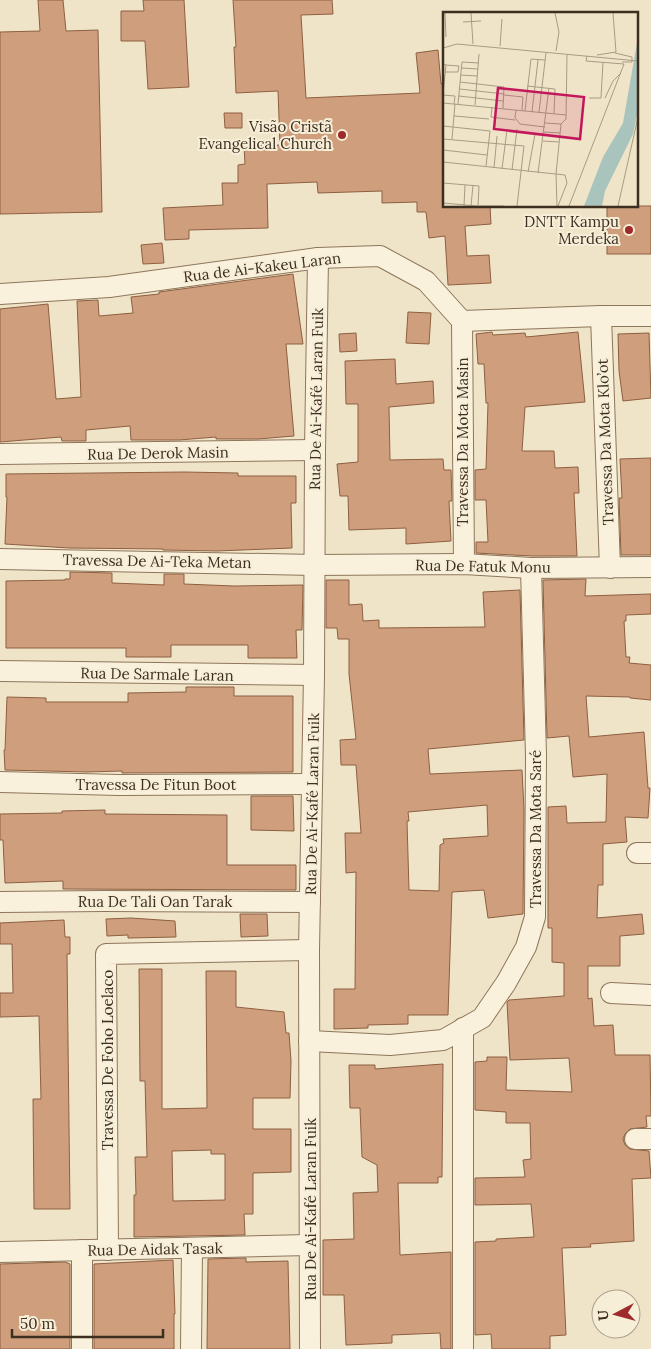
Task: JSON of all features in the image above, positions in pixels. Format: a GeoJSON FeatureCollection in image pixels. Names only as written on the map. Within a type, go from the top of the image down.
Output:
{"type":"FeatureCollection","features":[{"type":"Feature","properties":{"kind":"street","name":"Rua de Ai-Kakeu Laran"},"geometry":{"type":"LineString","coordinates":[[0,294],[109,286],[318,258],[380,256],[426,281],[462,321]]}},
{"type":"Feature","properties":{"kind":"street","name":"Rua De Ai-Kafé Laran Fuik"},"geometry":{"type":"LineString","coordinates":[[310,1349],[309,950],[318,258]]}},
{"type":"Feature","properties":{"kind":"street","name":"Travessa Da Mota Klo’ot"},"geometry":{"type":"LineString","coordinates":[[601,316],[610,568]]}},
{"type":"Feature","properties":{"kind":"street"},"geometry":{"type":"LineString","coordinates":[[462,321],[651,316]]}},
{"type":"Feature","properties":{"kind":"street","name":"Travessa Da Mota Masin"},"geometry":{"type":"LineString","coordinates":[[462,321],[464,564]]}},
{"type":"Feature","properties":{"kind":"street","name":"Rua De Derok Masin"},"geometry":{"type":"LineString","coordinates":[[0,454],[315,450]]}},
{"type":"Feature","properties":{"kind":"street","name":"Travessa De Ai-Teka Metan"},"geometry":{"type":"LineString","coordinates":[[0,559],[314,565]]}},
{"type":"Feature","properties":{"kind":"street","name":"Rua De Fatuk Monu"},"geometry":{"type":"LineString","coordinates":[[314,565],[464,564],[531,568],[651,567]]}},
{"type":"Feature","properties":{"kind":"street","name":"Travessa Da Mota Saré"},"geometry":{"type":"LineString","coordinates":[[309,1041],[390,1045],[444,1040],[482,1018],[506,983],[526,947],[535,917],[536,756],[531,568]]}},
{"type":"Feature","properties":{"kind":"street","name":"Rua De Sarmale Laran"},"geometry":{"type":"LineString","coordinates":[[0,671],[314,675]]}},
{"type":"Feature","properties":{"kind":"street","name":"Travessa De Fitun Boot"},"geometry":{"type":"LineString","coordinates":[[0,782],[119,785],[311,784]]}},
{"type":"Feature","properties":{"kind":"street","name":"Rua De Tali Oan Tarak"},"geometry":{"type":"LineString","coordinates":[[0,902],[104,900],[310,902]]}},
{"type":"Feature","properties":{"kind":"street","name":"Travessa De Foho Loelaco"},"geometry":{"type":"LineString","coordinates":[[108,1250],[106,954],[309,950]]}},
{"type":"Feature","properties":{"kind":"street"},"geometry":{"type":"LineString","coordinates":[[611,993],[651,996]]}},
{"type":"Feature","properties":{"kind":"street"},"geometry":{"type":"LineString","coordinates":[[464,1028],[464,1349]]}},
{"type":"Feature","properties":{"kind":"street","name":"Rua De Aidak Tasak"},"geometry":{"type":"LineString","coordinates":[[0,1252],[309,1245]]}},
{"type":"Feature","properties":{"kind":"street"},"geometry":{"type":"LineString","coordinates":[[191,1349],[192,1248]]}},
{"type":"Feature","properties":{"kind":"street"},"geometry":{"type":"LineString","coordinates":[[82,1250],[82,1349]]}},
{"type":"Feature","properties":{"kind":"building"},"geometry":{"type":"Polygon","coordinates":[[[38,0],[63,0],[66,31],[98,30],[102,212],[0,214],[0,32],[40,31],[38,0]]]}},
{"type":"Feature","properties":{"kind":"building"},"geometry":{"type":"Polygon","coordinates":[[[143,0],[184,0],[189,87],[148,89],[145,41],[121,41],[121,11],[144,11],[143,0]]]}},
{"type":"Feature","properties":{"kind":"building"},"geometry":{"type":"Polygon","coordinates":[[[233,0],[332,0],[333,14],[301,15],[306,98],[420,93],[416,53],[438,50],[441,84],[443,84],[443,208],[490,208],[491,224],[465,226],[467,256],[489,255],[491,283],[448,285],[445,236],[429,238],[426,212],[417,212],[417,202],[382,203],[382,191],[318,193],[317,182],[267,184],[268,228],[189,230],[189,239],[165,240],[163,208],[223,205],[222,183],[238,183],[238,165],[245,164],[244,146],[280,145],[278,91],[236,93],[234,47],[236,47],[233,0]]]}},
{"type":"Feature","properties":{"kind":"building"},"geometry":{"type":"Polygon","coordinates":[[[224,113],[242,113],[242,128],[225,128],[224,113]]]}},
{"type":"Feature","properties":{"kind":"building","name":"DNTT Kampu Merdeka"},"geometry":{"type":"Polygon","coordinates":[[[651,206],[651,254],[607,254],[607,208],[651,206]]]}},
{"type":"Feature","properties":{"kind":"building"},"geometry":{"type":"Polygon","coordinates":[[[162,243],[164,263],[143,264],[141,245],[162,243]]]}},
{"type":"Feature","properties":{"kind":"building"},"geometry":{"type":"Polygon","coordinates":[[[293,274],[303,344],[286,344],[294,436],[258,439],[216,439],[216,437],[179,440],[131,440],[130,426],[86,430],[86,441],[62,441],[61,437],[0,442],[0,309],[48,304],[56,399],[81,397],[77,301],[98,300],[99,316],[133,313],[131,297],[293,274]]]}},
{"type":"Feature","properties":{"kind":"building"},"geometry":{"type":"Polygon","coordinates":[[[408,312],[431,313],[429,344],[406,343],[408,312]]]}},
{"type":"Feature","properties":{"kind":"building"},"geometry":{"type":"Polygon","coordinates":[[[492,332],[493,335],[525,333],[526,337],[578,332],[585,402],[525,407],[522,451],[554,451],[555,468],[578,467],[579,493],[574,493],[577,556],[476,553],[476,542],[488,542],[486,500],[475,500],[475,470],[486,469],[488,403],[486,403],[484,364],[478,364],[476,334],[492,332]]]}},
{"type":"Feature","properties":{"kind":"building"},"geometry":{"type":"Polygon","coordinates":[[[356,333],[357,351],[340,352],[339,334],[356,333]]]}},
{"type":"Feature","properties":{"kind":"building"},"geometry":{"type":"Polygon","coordinates":[[[649,333],[651,398],[623,401],[619,371],[618,334],[649,333]]]}},
{"type":"Feature","properties":{"kind":"building"},"geometry":{"type":"Polygon","coordinates":[[[395,359],[396,384],[433,381],[434,403],[389,407],[390,460],[443,459],[444,470],[451,470],[452,501],[449,501],[451,541],[406,544],[406,528],[349,530],[348,496],[340,496],[337,464],[358,462],[358,404],[346,404],[345,361],[395,359]]]}},
{"type":"Feature","properties":{"kind":"building"},"geometry":{"type":"Polygon","coordinates":[[[651,458],[651,555],[621,555],[619,498],[622,498],[620,459],[651,458]]]}},
{"type":"Feature","properties":{"kind":"building"},"geometry":{"type":"Polygon","coordinates":[[[238,473],[238,476],[296,476],[296,503],[291,503],[292,548],[217,551],[69,548],[5,544],[6,474],[238,473]]]}},
{"type":"Feature","properties":{"kind":"building"},"geometry":{"type":"Polygon","coordinates":[[[70,572],[112,573],[112,583],[164,585],[164,574],[184,574],[184,584],[234,586],[303,585],[302,630],[296,630],[297,658],[248,658],[248,645],[171,645],[171,657],[126,657],[126,648],[6,648],[6,581],[65,580],[70,579],[70,572]]]}},
{"type":"Feature","properties":{"kind":"building"},"geometry":{"type":"Polygon","coordinates":[[[586,579],[585,596],[651,594],[651,614],[626,615],[626,621],[624,621],[626,657],[630,657],[629,663],[651,665],[651,700],[630,697],[586,696],[589,737],[644,732],[648,788],[650,788],[648,818],[625,817],[627,842],[603,844],[603,885],[598,885],[597,918],[642,914],[644,934],[620,936],[620,966],[588,966],[588,999],[592,998],[594,1026],[613,1025],[615,1055],[650,1055],[651,1116],[646,1116],[647,1127],[630,1129],[623,1139],[625,1145],[630,1149],[649,1151],[651,1178],[632,1179],[634,1241],[590,1244],[591,1247],[562,1248],[566,1335],[550,1336],[550,1349],[492,1349],[491,1334],[475,1335],[475,1242],[534,1237],[531,1204],[475,1205],[475,1178],[525,1177],[523,1160],[531,1159],[530,1123],[506,1123],[506,1112],[475,1110],[475,1062],[487,1061],[487,1057],[507,1057],[506,1090],[572,1092],[569,1058],[510,1060],[507,1002],[509,1000],[564,996],[564,963],[552,962],[552,928],[548,928],[548,807],[566,806],[567,823],[606,822],[607,774],[573,777],[569,736],[547,738],[543,580],[586,579]]]}},
{"type":"Feature","properties":{"kind":"building"},"geometry":{"type":"Polygon","coordinates":[[[326,580],[349,580],[349,605],[362,604],[363,621],[379,620],[379,628],[485,627],[483,592],[520,590],[524,740],[428,749],[430,774],[522,770],[524,809],[523,914],[488,918],[484,890],[452,892],[448,1015],[408,1015],[408,1024],[368,1025],[368,1028],[334,1029],[334,989],[355,989],[356,872],[346,873],[345,833],[361,833],[356,765],[341,765],[340,740],[356,739],[349,674],[349,639],[338,639],[337,628],[326,628],[326,580]],[[487,805],[408,812],[409,890],[439,891],[440,845],[444,843],[443,839],[488,836],[487,805]]]}},
{"type":"Feature","properties":{"kind":"building"},"geometry":{"type":"Polygon","coordinates":[[[186,687],[234,687],[234,696],[293,696],[293,772],[122,773],[122,771],[5,770],[4,750],[7,697],[46,698],[46,702],[128,702],[128,693],[186,692],[186,687]]]}},
{"type":"Feature","properties":{"kind":"building"},"geometry":{"type":"Polygon","coordinates":[[[251,796],[293,796],[294,831],[251,830],[251,796]]]}},
{"type":"Feature","properties":{"kind":"building"},"geometry":{"type":"Polygon","coordinates":[[[105,810],[105,814],[227,815],[227,865],[296,865],[296,890],[63,889],[63,881],[5,883],[3,840],[0,840],[0,814],[105,810]]]}},
{"type":"Feature","properties":{"kind":"building"},"geometry":{"type":"Polygon","coordinates":[[[240,914],[267,914],[268,936],[241,937],[240,914]]]}},
{"type":"Feature","properties":{"kind":"building"},"geometry":{"type":"Polygon","coordinates":[[[131,918],[175,921],[176,937],[128,938],[128,935],[107,936],[106,919],[131,918]]]}},
{"type":"Feature","properties":{"kind":"building"},"geometry":{"type":"Polygon","coordinates":[[[64,920],[65,937],[70,937],[70,954],[67,954],[70,1209],[34,1209],[33,1099],[41,1099],[39,1016],[0,1017],[0,993],[13,993],[12,944],[0,944],[0,923],[64,920]]]}},
{"type":"Feature","properties":{"kind":"building"},"geometry":{"type":"Polygon","coordinates":[[[139,969],[162,969],[162,1109],[207,1108],[206,971],[236,971],[236,1007],[284,1012],[286,1033],[289,1033],[291,1061],[290,1098],[253,1098],[253,1129],[291,1129],[291,1172],[253,1173],[253,1214],[244,1214],[245,1235],[134,1237],[135,1157],[147,1157],[145,1081],[140,1081],[139,969]],[[211,1150],[172,1151],[173,1201],[225,1200],[225,1154],[211,1154],[211,1150]]]}},
{"type":"Feature","properties":{"kind":"building"},"geometry":{"type":"Polygon","coordinates":[[[443,1064],[442,1177],[438,1177],[438,1183],[398,1183],[400,1255],[451,1252],[451,1349],[441,1349],[440,1333],[392,1335],[392,1343],[346,1345],[344,1295],[323,1295],[323,1240],[354,1239],[353,1193],[378,1192],[377,1165],[362,1157],[360,1108],[350,1108],[349,1065],[375,1065],[375,1069],[443,1064]]]}},
{"type":"Feature","properties":{"kind":"building"},"geometry":{"type":"Polygon","coordinates":[[[246,1258],[246,1262],[288,1261],[290,1349],[207,1349],[208,1259],[246,1258]]]}},
{"type":"Feature","properties":{"kind":"building"},"geometry":{"type":"Polygon","coordinates":[[[173,1260],[174,1349],[94,1349],[94,1264],[173,1260]]]}},
{"type":"Feature","properties":{"kind":"building"},"geometry":{"type":"Polygon","coordinates":[[[65,1262],[70,1264],[70,1349],[0,1349],[0,1264],[65,1262]]]}},
{"type":"Feature","properties":{"kind":"place","name":"Visão Cristã Evangelical Church"},"geometry":{"type":"Point","coordinates":[342,135]}},
{"type":"Feature","properties":{"kind":"place","name":"DNTT Kampu Merdeka"},"geometry":{"type":"Point","coordinates":[629,230]}}]}
